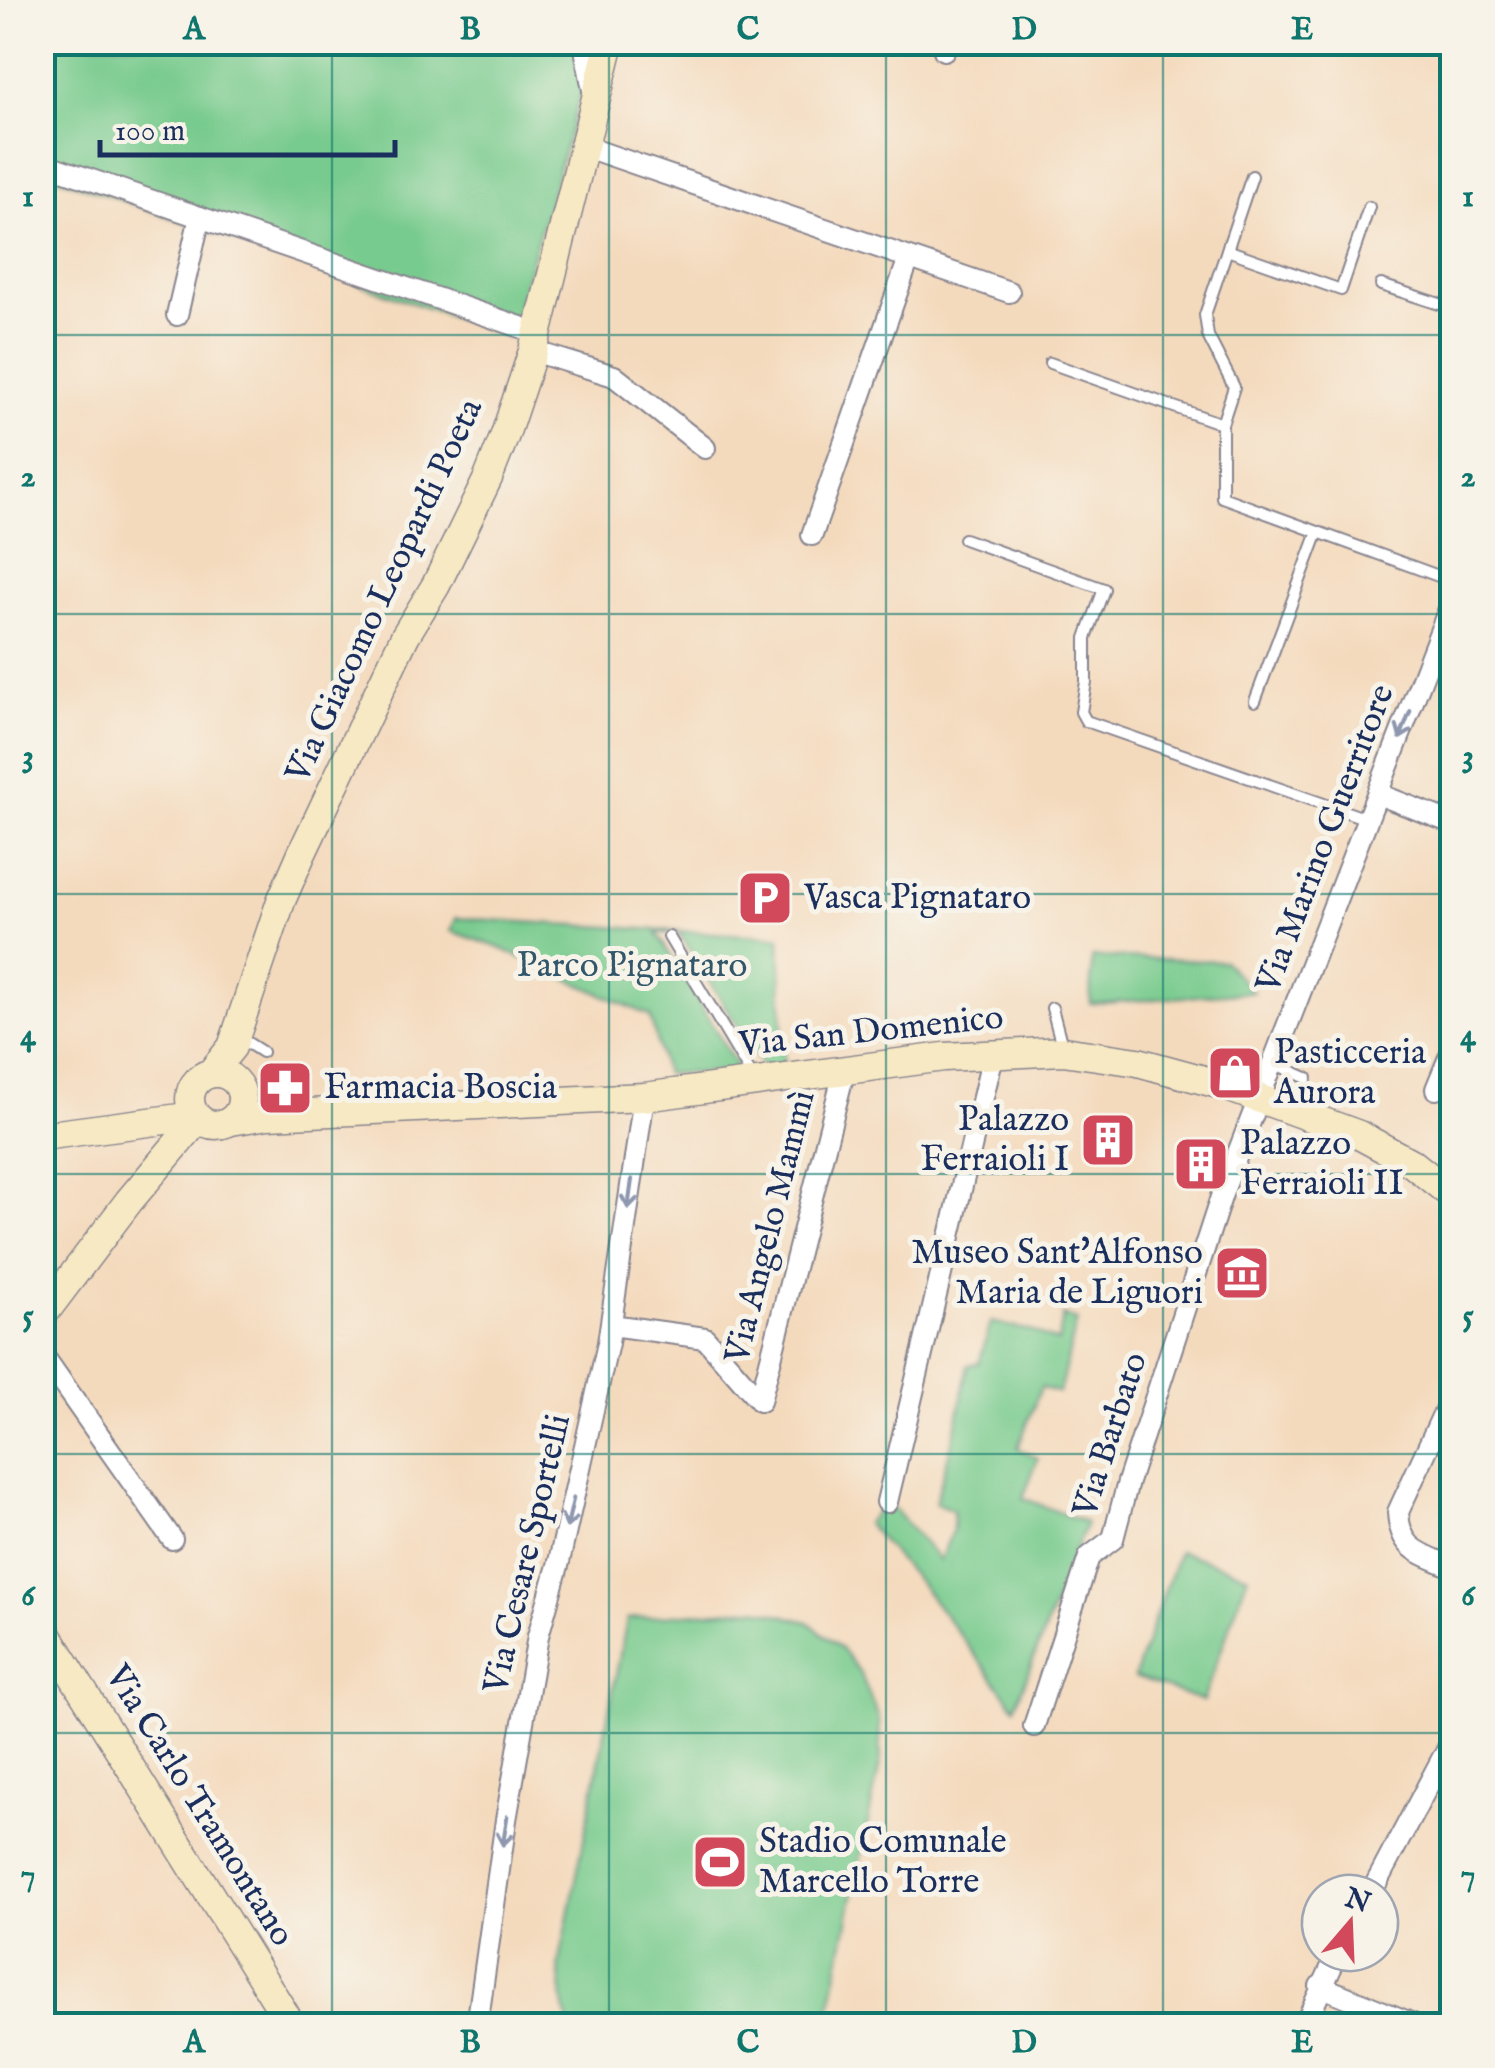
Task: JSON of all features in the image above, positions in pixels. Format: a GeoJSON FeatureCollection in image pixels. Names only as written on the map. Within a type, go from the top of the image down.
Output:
{"type":"FeatureCollection","features":[{"type":"Feature","properties":{"kind":"street"},"geometry":{"type":"LineString","coordinates":[[588,42],[586,54],[594,96]]}},
{"type":"Feature","properties":{"kind":"street","name":"Via Giacomo Leopardi Poeta"},"geometry":{"type":"LineString","coordinates":[[234,1041],[280,901],[385,677],[488,478],[535,342],[610,42]]}},
{"type":"Feature","properties":{"kind":"street"},"geometry":{"type":"LineString","coordinates":[[583,146],[1009,292]]}},
{"type":"Feature","properties":{"kind":"street"},"geometry":{"type":"LineString","coordinates":[[42,163],[200,216],[535,342],[614,376],[704,448]]}},
{"type":"Feature","properties":{"kind":"street"},"geometry":{"type":"LineString","coordinates":[[177,315],[200,216]]}},
{"type":"Feature","properties":{"kind":"street"},"geometry":{"type":"LineString","coordinates":[[812,535],[910,258]]}},
{"type":"Feature","properties":{"kind":"street","name":"Via Marino Guerritore"},"geometry":{"type":"LineString","coordinates":[[1259,1099],[1452,602]]}},
{"type":"Feature","properties":{"kind":"street"},"geometry":{"type":"LineString","coordinates":[[1378,794],[1452,824]]}},
{"type":"Feature","properties":{"kind":"street"},"geometry":{"type":"LineString","coordinates":[[42,1316],[129,1201],[215,1104],[234,1041]]}},
{"type":"Feature","properties":{"kind":"street"},"geometry":{"type":"LineString","coordinates":[[1436,1089],[1452,1050]]}},
{"type":"Feature","properties":{"kind":"street","name":"Via San Domenico"},"geometry":{"type":"LineString","coordinates":[[45,1135],[215,1104],[268,1116],[644,1098],[944,1058],[1063,1051],[1138,1062],[1222,1085],[1359,1135],[1413,1164],[1452,1195]]}},
{"type":"Feature","properties":{"kind":"street"},"geometry":{"type":"LineString","coordinates":[[887,1502],[993,1055]]}},
{"type":"Feature","properties":{"kind":"street","name":"Via Angelo Mammì"},"geometry":{"type":"LineString","coordinates":[[611,1324],[705,1338],[760,1400],[844,1072]]}},
{"type":"Feature","properties":{"kind":"street","name":"Via Cesare Sportelli"},"geometry":{"type":"LineString","coordinates":[[478,2026],[506,1820],[538,1636],[560,1562],[611,1324],[644,1098]]}},
{"type":"Feature","properties":{"kind":"street","name":"Via Barbato"},"geometry":{"type":"LineString","coordinates":[[1034,1726],[1089,1558],[1113,1539],[1222,1194],[1259,1099]]}},
{"type":"Feature","properties":{"kind":"street"},"geometry":{"type":"LineString","coordinates":[[42,1354],[172,1540]]}},
{"type":"Feature","properties":{"kind":"street"},"geometry":{"type":"LineString","coordinates":[[1452,1395],[1398,1512],[1399,1531],[1410,1549],[1452,1567]]}},
{"type":"Feature","properties":{"kind":"street","name":"Via Carlo Tramontano"},"geometry":{"type":"LineString","coordinates":[[42,1626],[292,2026]]}},
{"type":"Feature","properties":{"kind":"street"},"geometry":{"type":"LineString","coordinates":[[1381,1873],[1452,1740]]}},
{"type":"Feature","properties":{"kind":"street"},"geometry":{"type":"LineString","coordinates":[[1304,2026],[1327,1973]]}},
{"type":"Feature","properties":{"kind":"street"},"geometry":{"type":"LineString","coordinates":[[1320,1986],[1418,2026]]}},
{"type":"Feature","properties":{"kind":"lane"},"geometry":{"type":"LineString","coordinates":[[1252,176],[1205,315],[1208,336],[1234,387],[1222,424],[1222,497],[1452,581]]}},
{"type":"Feature","properties":{"kind":"lane"},"geometry":{"type":"LineString","coordinates":[[1227,250],[1342,290],[1369,208]]}},
{"type":"Feature","properties":{"kind":"lane"},"geometry":{"type":"LineString","coordinates":[[1381,285],[1452,308]]}},
{"type":"Feature","properties":{"kind":"lane"},"geometry":{"type":"LineString","coordinates":[[1050,363],[1222,424]]}},
{"type":"Feature","properties":{"kind":"lane"},"geometry":{"type":"LineString","coordinates":[[1255,701],[1318,532]]}},
{"type":"Feature","properties":{"kind":"lane"},"geometry":{"type":"LineString","coordinates":[[964,538],[1104,588],[1086,638],[1081,712],[1086,721],[1368,819]]}},
{"type":"Feature","properties":{"kind":"lane"},"geometry":{"type":"LineString","coordinates":[[669,937],[756,1082]]}},
{"type":"Feature","properties":{"kind":"lane"},"geometry":{"type":"LineString","coordinates":[[1052,1008],[1063,1051]]}},
{"type":"Feature","properties":{"kind":"lane"},"geometry":{"type":"LineString","coordinates":[[234,1041],[252,1043],[262,1052]]}},
{"type":"Feature","properties":{"kind":"lane"},"geometry":{"type":"LineString","coordinates":[[1274,1064],[1307,1078]]}},
{"type":"Feature","properties":{"kind":"green space"},"geometry":{"type":"Polygon","coordinates":[[[43,43],[596,43],[509,337],[43,172],[43,43]]]}},
{"type":"Feature","properties":{"kind":"green space","name":"Parco Pignataro"},"geometry":{"type":"Polygon","coordinates":[[[456,918],[780,937],[784,1067],[765,1070],[679,933],[657,933],[740,1071],[665,1074],[650,1016],[500,948],[451,931],[456,918]]]}},
{"type":"Feature","properties":{"kind":"green space"},"geometry":{"type":"Polygon","coordinates":[[[1092,957],[1224,961],[1253,992],[1090,1004],[1092,957]]]}},
{"type":"Feature","properties":{"kind":"green space"},"geometry":{"type":"Polygon","coordinates":[[[1063,1316],[1077,1321],[1059,1393],[1041,1387],[1018,1448],[1038,1458],[1023,1498],[1086,1523],[1015,1707],[922,1586],[866,1523],[887,1502],[940,1561],[953,1529],[953,1510],[935,1503],[956,1429],[968,1365],[979,1363],[991,1322],[1058,1342],[1063,1316]]]}},
{"type":"Feature","properties":{"kind":"green space"},"geometry":{"type":"Polygon","coordinates":[[[1179,1551],[1248,1575],[1203,1701],[1134,1677],[1179,1551]]]}},
{"type":"Feature","properties":{"kind":"green space","name":"Stadio Comunale Marcello Torre"},"geometry":{"type":"Polygon","coordinates":[[[755,1608],[808,1622],[843,1650],[861,1675],[879,1718],[881,1758],[827,2025],[570,2025],[559,1966],[627,1619],[755,1608]]]}},
{"type":"Feature","properties":{"kind":"place","name":"Vasca Pignataro"},"geometry":{"type":"Point","coordinates":[765,898]}},
{"type":"Feature","properties":{"kind":"place","name":"Pasticceria Aurora"},"geometry":{"type":"Point","coordinates":[1235,1073]}},
{"type":"Feature","properties":{"kind":"place","name":"Farmacia Boscia"},"geometry":{"type":"Point","coordinates":[285,1088]}},
{"type":"Feature","properties":{"kind":"place","name":"Palazzo Ferraioli I"},"geometry":{"type":"Point","coordinates":[1108,1140]}},
{"type":"Feature","properties":{"kind":"place","name":"Palazzo Ferraioli II"},"geometry":{"type":"Point","coordinates":[1201,1164]}},
{"type":"Feature","properties":{"kind":"place","name":"Museo Sant'Alfonso Maria de Liguori"},"geometry":{"type":"Point","coordinates":[1242,1273]}},
{"type":"Feature","properties":{"kind":"place","name":"Stadio Comunale Marcello Torre"},"geometry":{"type":"Point","coordinates":[720,1862]}}]}
